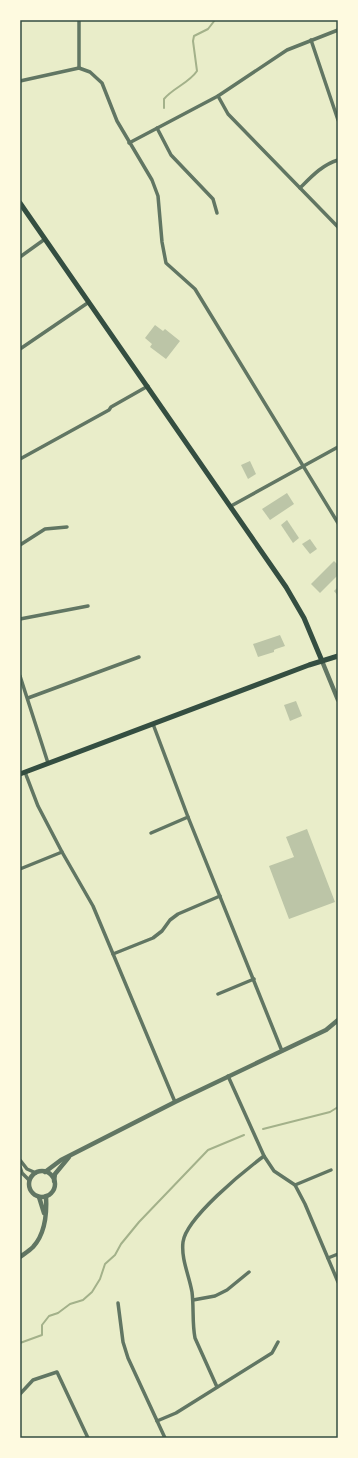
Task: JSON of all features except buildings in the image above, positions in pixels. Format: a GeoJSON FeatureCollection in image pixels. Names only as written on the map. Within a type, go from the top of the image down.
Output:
{"type":"FeatureCollection","features":[{"type":"Feature","properties":{"kind":"main road"},"geometry":{"type":"LineString","coordinates":[[20,203],[289,591],[302,615],[322,661]]}},
{"type":"Feature","properties":{"kind":"main road"},"geometry":{"type":"LineString","coordinates":[[23,773],[338,656]]}},
{"type":"Feature","properties":{"kind":"street"},"geometry":{"type":"LineString","coordinates":[[79,20],[79,68]]}},
{"type":"Feature","properties":{"kind":"street"},"geometry":{"type":"LineString","coordinates":[[129,143],[218,96],[287,50],[338,30]]}},
{"type":"Feature","properties":{"kind":"street"},"geometry":{"type":"LineString","coordinates":[[311,40],[338,120]]}},
{"type":"Feature","properties":{"kind":"street"},"geometry":{"type":"LineString","coordinates":[[20,81],[79,68],[90,72],[102,83],[117,121],[152,180],[158,196],[162,242],[166,264],[195,289],[338,524]]}},
{"type":"Feature","properties":{"kind":"street"},"geometry":{"type":"LineString","coordinates":[[218,96],[228,114],[338,227]]}},
{"type":"Feature","properties":{"kind":"street"},"geometry":{"type":"LineString","coordinates":[[157,128],[171,155],[213,200],[217,213]]}},
{"type":"Feature","properties":{"kind":"street"},"geometry":{"type":"LineString","coordinates":[[300,188],[315,172],[338,160]]}},
{"type":"Feature","properties":{"kind":"street"},"geometry":{"type":"LineString","coordinates":[[20,257],[46,239]]}},
{"type":"Feature","properties":{"kind":"street"},"geometry":{"type":"LineString","coordinates":[[20,349],[89,302]]}},
{"type":"Feature","properties":{"kind":"street"},"geometry":{"type":"LineString","coordinates":[[20,459],[109,410],[111,407],[148,386]]}},
{"type":"Feature","properties":{"kind":"street"},"geometry":{"type":"LineString","coordinates":[[231,506],[338,447]]}},
{"type":"Feature","properties":{"kind":"street"},"geometry":{"type":"LineString","coordinates":[[20,546],[44,529],[67,527]]}},
{"type":"Feature","properties":{"kind":"street"},"geometry":{"type":"LineString","coordinates":[[20,619],[88,606]]}},
{"type":"Feature","properties":{"kind":"street"},"geometry":{"type":"LineString","coordinates":[[28,698],[139,657]]}},
{"type":"Feature","properties":{"kind":"street"},"geometry":{"type":"LineString","coordinates":[[322,661],[338,700]]}},
{"type":"Feature","properties":{"kind":"street"},"geometry":{"type":"LineString","coordinates":[[20,676],[48,763]]}},
{"type":"Feature","properties":{"kind":"street"},"geometry":{"type":"LineString","coordinates":[[153,724],[188,817],[282,1051]]}},
{"type":"Feature","properties":{"kind":"street"},"geometry":{"type":"LineString","coordinates":[[23,773],[62,852],[93,906],[175,1102]]}},
{"type":"Feature","properties":{"kind":"street"},"geometry":{"type":"LineString","coordinates":[[151,833],[188,817]]}},
{"type":"Feature","properties":{"kind":"street"},"geometry":{"type":"LineString","coordinates":[[20,869],[62,852]]}},
{"type":"Feature","properties":{"kind":"street"},"geometry":{"type":"LineString","coordinates":[[113,954],[153,938],[162,931],[170,920],[178,914],[220,896]]}},
{"type":"Feature","properties":{"kind":"street"},"geometry":{"type":"LineString","coordinates":[[218,994],[254,979]]}},
{"type":"Feature","properties":{"kind":"street"},"geometry":{"type":"LineString","coordinates":[[20,1160],[27,1169],[36,1173],[49,1171],[61,1160],[228,1076],[326,1030],[338,1020]]}},
{"type":"Feature","properties":{"kind":"street"},"geometry":{"type":"LineString","coordinates":[[228,1076],[264,1156],[274,1171],[295,1185],[305,1204],[338,1282]]}},
{"type":"Feature","properties":{"kind":"street"},"geometry":{"type":"LineString","coordinates":[[20,1168],[22,1173],[29,1180],[32,1194],[40,1197],[46,1196],[53,1189],[55,1174],[70,1156]]}},
{"type":"Feature","properties":{"kind":"street"},"geometry":{"type":"LineString","coordinates":[[217,1387],[193,1331],[193,1300],[182,1255],[183,1240],[189,1226],[206,1206],[250,1166],[264,1156]]}},
{"type":"Feature","properties":{"kind":"street"},"geometry":{"type":"LineString","coordinates":[[295,1185],[331,1170]]}},
{"type":"Feature","properties":{"kind":"street"},"geometry":{"type":"LineString","coordinates":[[45,1172],[54,1180]]}},
{"type":"Feature","properties":{"kind":"street"},"geometry":{"type":"LineString","coordinates":[[29,1180],[36,1173]]}},
{"type":"Feature","properties":{"kind":"street"},"geometry":{"type":"LineString","coordinates":[[20,1257],[33,1247],[42,1231],[46,1216],[46,1196]]}},
{"type":"Feature","properties":{"kind":"street"},"geometry":{"type":"LineString","coordinates":[[40,1197],[46,1216]]}},
{"type":"Feature","properties":{"kind":"street"},"geometry":{"type":"LineString","coordinates":[[328,1258],[338,1254]]}},
{"type":"Feature","properties":{"kind":"street"},"geometry":{"type":"LineString","coordinates":[[193,1300],[215,1296],[227,1290],[249,1272]]}},
{"type":"Feature","properties":{"kind":"street"},"geometry":{"type":"LineString","coordinates":[[118,1303],[123,1342],[128,1358],[165,1438]]}},
{"type":"Feature","properties":{"kind":"street"},"geometry":{"type":"LineString","coordinates":[[157,1421],[176,1413],[272,1353],[278,1342]]}},
{"type":"Feature","properties":{"kind":"street"},"geometry":{"type":"LineString","coordinates":[[20,1394],[32,1380],[57,1372],[88,1438]]}},
{"type":"Feature","properties":{"kind":"waterway"},"geometry":{"type":"LineString","coordinates":[[164,108],[164,99],[190,79],[197,71],[193,41],[194,36],[208,29],[215,20]]}},
{"type":"Feature","properties":{"kind":"waterway"},"geometry":{"type":"LineString","coordinates":[[263,1129],[330,1112],[338,1107]]}},
{"type":"Feature","properties":{"kind":"waterway"},"geometry":{"type":"LineString","coordinates":[[20,1343],[42,1335],[42,1325],[49,1316],[58,1313],[70,1304],[83,1300],[92,1292],[100,1279],[105,1264],[115,1255],[121,1244],[139,1222],[208,1150],[244,1135]]}}]}
